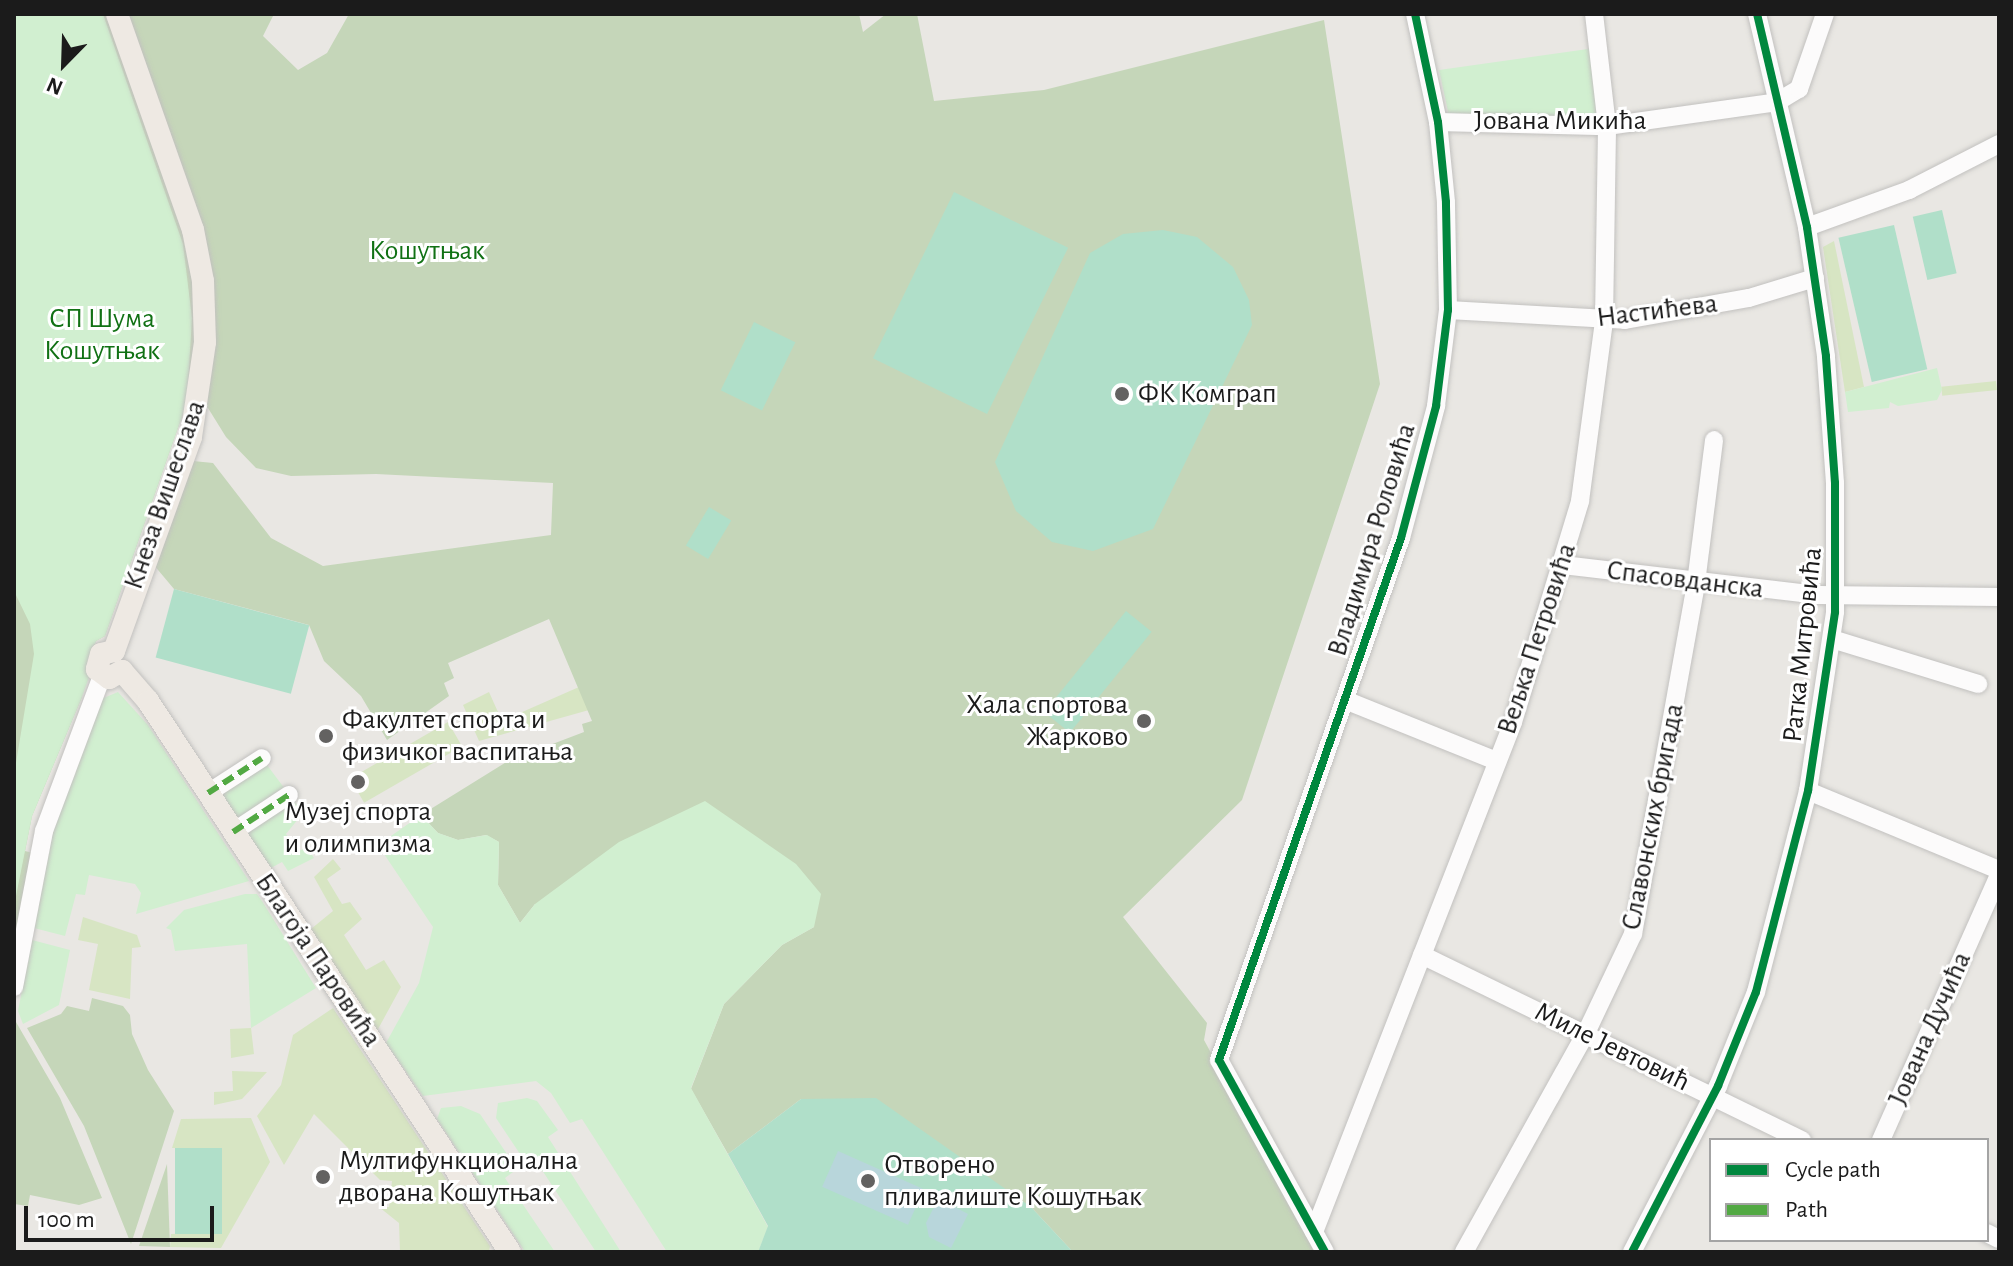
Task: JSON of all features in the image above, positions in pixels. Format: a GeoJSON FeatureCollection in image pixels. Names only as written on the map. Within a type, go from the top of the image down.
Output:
{"type":"FeatureCollection","features":[{"type":"Feature","properties":{"kind":"main road","name":"Кнеза Вишеслава"},"geometry":{"type":"LineString","coordinates":[[112,666],[191,437],[205,342],[203,281],[193,230],[117,14]]}},
{"type":"Feature","properties":{"kind":"main road","name":"Благоја Паровића"},"geometry":{"type":"LineString","coordinates":[[112,666],[148,701],[510,1252]]}},
{"type":"Feature","properties":{"kind":"street","name":"Владимира Роловића"},"geometry":{"type":"LineString","coordinates":[[1314,1232],[1219,1060],[1345,700],[1420,471],[1436,406],[1448,310],[1438,122],[1415,14]]}},
{"type":"Feature","properties":{"kind":"street","name":"Вељка Петровића"},"geometry":{"type":"LineString","coordinates":[[1314,1232],[1532,669],[1563,565],[1591,444],[1604,320],[1607,126],[1594,14]]}},
{"type":"Feature","properties":{"kind":"street","name":"Ратка Митровића"},"geometry":{"type":"LineString","coordinates":[[1632,1252],[1713,1096],[1756,992],[1808,791],[1832,639],[1836,596],[1833,427],[1807,227],[1757,14]]}},
{"type":"Feature","properties":{"kind":"street"},"geometry":{"type":"LineString","coordinates":[[1777,102],[1799,89],[1825,14]]}},
{"type":"Feature","properties":{"kind":"street","name":"Јована Микића"},"geometry":{"type":"LineString","coordinates":[[1438,122],[1607,126],[1777,102]]}},
{"type":"Feature","properties":{"kind":"street"},"geometry":{"type":"LineString","coordinates":[[1807,227],[1909,190],[1999,144]]}},
{"type":"Feature","properties":{"kind":"street","name":"Настићева"},"geometry":{"type":"LineString","coordinates":[[1448,310],[1604,320],[1693,310],[1815,278]]}},
{"type":"Feature","properties":{"kind":"street","name":"Славонских бригада"},"geometry":{"type":"LineString","coordinates":[[1464,1252],[1586,1033],[1639,914],[1696,583],[1714,440]]}},
{"type":"Feature","properties":{"kind":"street","name":"Спасовданска"},"geometry":{"type":"LineString","coordinates":[[1563,565],[1696,583],[1836,596],[1999,597]]}},
{"type":"Feature","properties":{"kind":"street"},"geometry":{"type":"LineString","coordinates":[[1832,639],[1978,684]]}},
{"type":"Feature","properties":{"kind":"street","name":"Кнеза Вишеслава"},"geometry":{"type":"LineString","coordinates":[[14,987],[44,831],[112,666]]}},
{"type":"Feature","properties":{"kind":"street"},"geometry":{"type":"LineString","coordinates":[[1345,700],[1497,761]]}},
{"type":"Feature","properties":{"kind":"street"},"geometry":{"type":"LineString","coordinates":[[208,793],[262,758]]}},
{"type":"Feature","properties":{"kind":"street"},"geometry":{"type":"LineString","coordinates":[[1808,791],[1999,872]]}},
{"type":"Feature","properties":{"kind":"street"},"geometry":{"type":"LineString","coordinates":[[233,832],[289,795]]}},
{"type":"Feature","properties":{"kind":"street","name":"Јована Дучића"},"geometry":{"type":"LineString","coordinates":[[1882,1138],[1999,872]]}},
{"type":"Feature","properties":{"kind":"street","name":"Миле Јевтовић"},"geometry":{"type":"LineString","coordinates":[[1422,955],[1798,1138]]}},
{"type":"Feature","properties":{"kind":"street"},"geometry":{"type":"LineString","coordinates":[[1314,1232],[1325,1252]]}},
{"type":"Feature","properties":{"kind":"green space","name":"Кошутњак"},"geometry":{"type":"Polygon","coordinates":[[[14,14],[274,14],[263,36],[298,70],[327,53],[349,14],[859,14],[863,32],[886,14],[917,14],[934,101],[1044,90],[1324,20],[1380,384],[1242,800],[1123,917],[1207,1023],[1204,1040],[1319,1252],[1073,1252],[1031,1207],[801,1099],[728,1154],[691,1089],[724,1004],[782,945],[814,927],[535,904],[520,923],[498,885],[499,842],[486,835],[458,840],[438,833],[421,815],[508,761],[584,732],[582,724],[592,721],[549,619],[448,663],[454,678],[444,683],[449,696],[387,740],[361,696],[324,661],[309,625],[174,589],[153,564],[193,461],[213,463],[271,538],[323,566],[551,535],[553,483],[376,474],[291,476],[256,468],[226,437],[208,408],[187,402],[105,636],[96,641],[88,662],[82,697],[32,816],[25,851],[33,853],[14,943],[14,14]]]}},
{"type":"Feature","properties":{"kind":"green space","name":"СП Шума Кошутњак"},"geometry":{"type":"Polygon","coordinates":[[[14,14],[103,14],[183,244],[192,318],[187,402],[105,636],[96,641],[88,662],[91,672],[82,697],[32,816],[14,906],[14,775],[34,654],[30,624],[14,591],[14,14]]]}},
{"type":"Feature","properties":{"kind":"green space"},"geometry":{"type":"Polygon","coordinates":[[[1595,48],[1596,117],[1449,116],[1439,70],[1595,48]]]}},
{"type":"Feature","properties":{"kind":"green space"},"geometry":{"type":"Polygon","coordinates":[[[954,192],[1068,248],[987,414],[873,358],[954,192]]]}},
{"type":"Feature","properties":{"kind":"green space"},"geometry":{"type":"Polygon","coordinates":[[[1942,210],[1957,273],[1927,280],[1913,217],[1942,210]]]}},
{"type":"Feature","properties":{"kind":"green space"},"geometry":{"type":"Polygon","coordinates":[[[1894,225],[1927,369],[1872,382],[1838,238],[1894,225]]]}},
{"type":"Feature","properties":{"kind":"green space","name":"ФК Комграп"},"geometry":{"type":"Polygon","coordinates":[[[1163,230],[1197,237],[1233,267],[1249,300],[1252,325],[1153,529],[1093,551],[1052,542],[1016,511],[995,462],[1090,253],[1123,234],[1163,230]]]}},
{"type":"Feature","properties":{"kind":"green space"},"geometry":{"type":"Polygon","coordinates":[[[1834,241],[1864,387],[1845,392],[1823,247],[1834,241]]]}},
{"type":"Feature","properties":{"kind":"green space"},"geometry":{"type":"Polygon","coordinates":[[[754,322],[795,342],[762,410],[721,390],[754,322]]]}},
{"type":"Feature","properties":{"kind":"green space"},"geometry":{"type":"Polygon","coordinates":[[[1937,368],[1942,390],[1937,400],[1898,406],[1890,402],[1889,408],[1848,412],[1845,392],[1937,368]]]}},
{"type":"Feature","properties":{"kind":"green space"},"geometry":{"type":"Polygon","coordinates":[[[1996,381],[1997,390],[1942,396],[1941,387],[1996,381]]]}},
{"type":"Feature","properties":{"kind":"green space"},"geometry":{"type":"Polygon","coordinates":[[[709,507],[731,520],[708,559],[686,546],[709,507]]]}},
{"type":"Feature","properties":{"kind":"green space"},"geometry":{"type":"Polygon","coordinates":[[[174,589],[309,625],[291,694],[156,658],[174,589]]]}},
{"type":"Feature","properties":{"kind":"green space"},"geometry":{"type":"Polygon","coordinates":[[[1126,611],[1152,632],[1070,733],[1044,712],[1126,611]]]}},
{"type":"Feature","properties":{"kind":"green space"},"geometry":{"type":"Polygon","coordinates":[[[579,687],[589,710],[479,741],[463,705],[489,692],[502,721],[579,687]]]}},
{"type":"Feature","properties":{"kind":"green space"},"geometry":{"type":"Polygon","coordinates":[[[118,692],[148,725],[249,881],[136,914],[141,893],[135,884],[89,875],[85,895],[76,894],[65,936],[34,928],[55,821],[101,699],[118,692]]]}},
{"type":"Feature","properties":{"kind":"green space"},"geometry":{"type":"Polygon","coordinates":[[[448,722],[462,746],[364,803],[350,779],[448,722]]]}},
{"type":"Feature","properties":{"kind":"green space"},"geometry":{"type":"Polygon","coordinates":[[[264,761],[303,813],[286,834],[297,852],[307,847],[314,858],[288,871],[282,862],[271,868],[220,793],[264,761]]]}},
{"type":"Feature","properties":{"kind":"green space"},"geometry":{"type":"Polygon","coordinates":[[[705,801],[796,864],[821,894],[814,927],[782,945],[724,1004],[691,1088],[768,1227],[758,1252],[667,1252],[582,1119],[570,1123],[551,1093],[536,1081],[423,1096],[386,1043],[419,983],[433,927],[378,845],[421,815],[438,833],[458,840],[487,835],[499,842],[498,885],[520,923],[535,904],[619,842],[705,801]]]}},
{"type":"Feature","properties":{"kind":"green space"},"geometry":{"type":"Polygon","coordinates":[[[333,859],[341,869],[327,879],[342,904],[350,902],[362,919],[344,935],[366,970],[384,960],[401,987],[377,1031],[311,929],[333,911],[314,877],[333,859]]]}},
{"type":"Feature","properties":{"kind":"green space"},"geometry":{"type":"Polygon","coordinates":[[[245,894],[257,894],[316,988],[251,1028],[247,944],[175,951],[171,930],[166,928],[184,910],[245,894]]]}},
{"type":"Feature","properties":{"kind":"green space"},"geometry":{"type":"Polygon","coordinates":[[[83,917],[137,935],[141,947],[132,948],[130,999],[89,990],[98,944],[78,940],[83,917]]]}},
{"type":"Feature","properties":{"kind":"green space"},"geometry":{"type":"Polygon","coordinates":[[[32,940],[70,950],[59,1005],[23,1024],[18,1011],[32,940]]]}},
{"type":"Feature","properties":{"kind":"green space"},"geometry":{"type":"Polygon","coordinates":[[[92,998],[123,1006],[130,1015],[132,1034],[148,1070],[174,1111],[131,1244],[84,1126],[27,1028],[61,1014],[67,1006],[89,1011],[92,998]]]}},
{"type":"Feature","properties":{"kind":"green space"},"geometry":{"type":"Polygon","coordinates":[[[333,1008],[490,1246],[489,1252],[400,1252],[399,1223],[379,1207],[389,1207],[392,1181],[380,1180],[314,1114],[284,1165],[257,1116],[281,1085],[293,1035],[333,1008]]]}},
{"type":"Feature","properties":{"kind":"green space"},"geometry":{"type":"Polygon","coordinates":[[[16,1022],[60,1098],[102,1198],[79,1205],[30,1195],[28,1206],[14,1204],[16,1022]]]}},
{"type":"Feature","properties":{"kind":"green space"},"geometry":{"type":"Polygon","coordinates":[[[251,1028],[254,1054],[231,1058],[230,1029],[251,1028]]]}},
{"type":"Feature","properties":{"kind":"green space"},"geometry":{"type":"Polygon","coordinates":[[[232,1071],[267,1072],[242,1099],[214,1105],[214,1092],[233,1091],[232,1071]]]}},
{"type":"Feature","properties":{"kind":"green space"},"geometry":{"type":"Polygon","coordinates":[[[527,1098],[537,1101],[558,1130],[548,1137],[621,1252],[596,1252],[534,1158],[526,1163],[496,1118],[498,1103],[527,1098]]]}},
{"type":"Feature","properties":{"kind":"green space","name":"Отворено пливалиште Кошутњак"},"geometry":{"type":"Polygon","coordinates":[[[876,1098],[1031,1207],[1073,1252],[758,1252],[768,1226],[728,1154],[801,1099],[876,1098]]]}},
{"type":"Feature","properties":{"kind":"green space"},"geometry":{"type":"Polygon","coordinates":[[[461,1106],[480,1114],[517,1169],[505,1178],[555,1252],[525,1252],[437,1119],[441,1108],[461,1106]]]}},
{"type":"Feature","properties":{"kind":"green space"},"geometry":{"type":"Polygon","coordinates":[[[251,1118],[270,1162],[221,1248],[170,1247],[171,1234],[220,1232],[222,1148],[172,1148],[181,1119],[251,1118]]]}},
{"type":"Feature","properties":{"kind":"green space"},"geometry":{"type":"Polygon","coordinates":[[[175,1148],[222,1148],[222,1234],[175,1234],[175,1148]]]}},
{"type":"Feature","properties":{"kind":"green space"},"geometry":{"type":"Polygon","coordinates":[[[167,1164],[170,1247],[139,1246],[167,1164]]]}},
{"type":"Feature","properties":{"kind":"water"},"geometry":{"type":"Polygon","coordinates":[[[838,1151],[924,1189],[908,1225],[822,1187],[838,1151]]]}},
{"type":"Feature","properties":{"kind":"water"},"geometry":{"type":"Polygon","coordinates":[[[945,1202],[968,1214],[951,1248],[929,1237],[926,1223],[933,1209],[945,1202]]]}},
{"type":"Feature","properties":{"kind":"marked path"},"geometry":{"type":"LineString","coordinates":[[208,793],[262,758]]}},
{"type":"Feature","properties":{"kind":"marked path"},"geometry":{"type":"LineString","coordinates":[[233,832],[289,795]]}},
{"type":"Feature","properties":{"kind":"cycle path"},"geometry":{"type":"LineString","coordinates":[[1325,1252],[1219,1060],[1401,538],[1436,406],[1448,310],[1446,202],[1438,122],[1415,14]]}},
{"type":"Feature","properties":{"kind":"cycle path"},"geometry":{"type":"LineString","coordinates":[[1632,1252],[1718,1086],[1756,992],[1808,791],[1835,612],[1835,483],[1826,356],[1807,227],[1757,14]]}},
{"type":"Feature","properties":{"kind":"place","name":"ФК Комграп"},"geometry":{"type":"Point","coordinates":[1122,394]}},
{"type":"Feature","properties":{"kind":"place","name":"Хала спортова Жарково"},"geometry":{"type":"Point","coordinates":[1144,721]}},
{"type":"Feature","properties":{"kind":"place","name":"Факултет спорта и физичког васпитања"},"geometry":{"type":"Point","coordinates":[326,736]}},
{"type":"Feature","properties":{"kind":"place","name":"Музеј спорта и олимпизма"},"geometry":{"type":"Point","coordinates":[358,782]}},
{"type":"Feature","properties":{"kind":"place","name":"Мултифункционална дворана Кошутњак"},"geometry":{"type":"Point","coordinates":[323,1177]}},
{"type":"Feature","properties":{"kind":"place","name":"Отворено пливалиште Кошутњак"},"geometry":{"type":"Point","coordinates":[868,1181]}}]}
